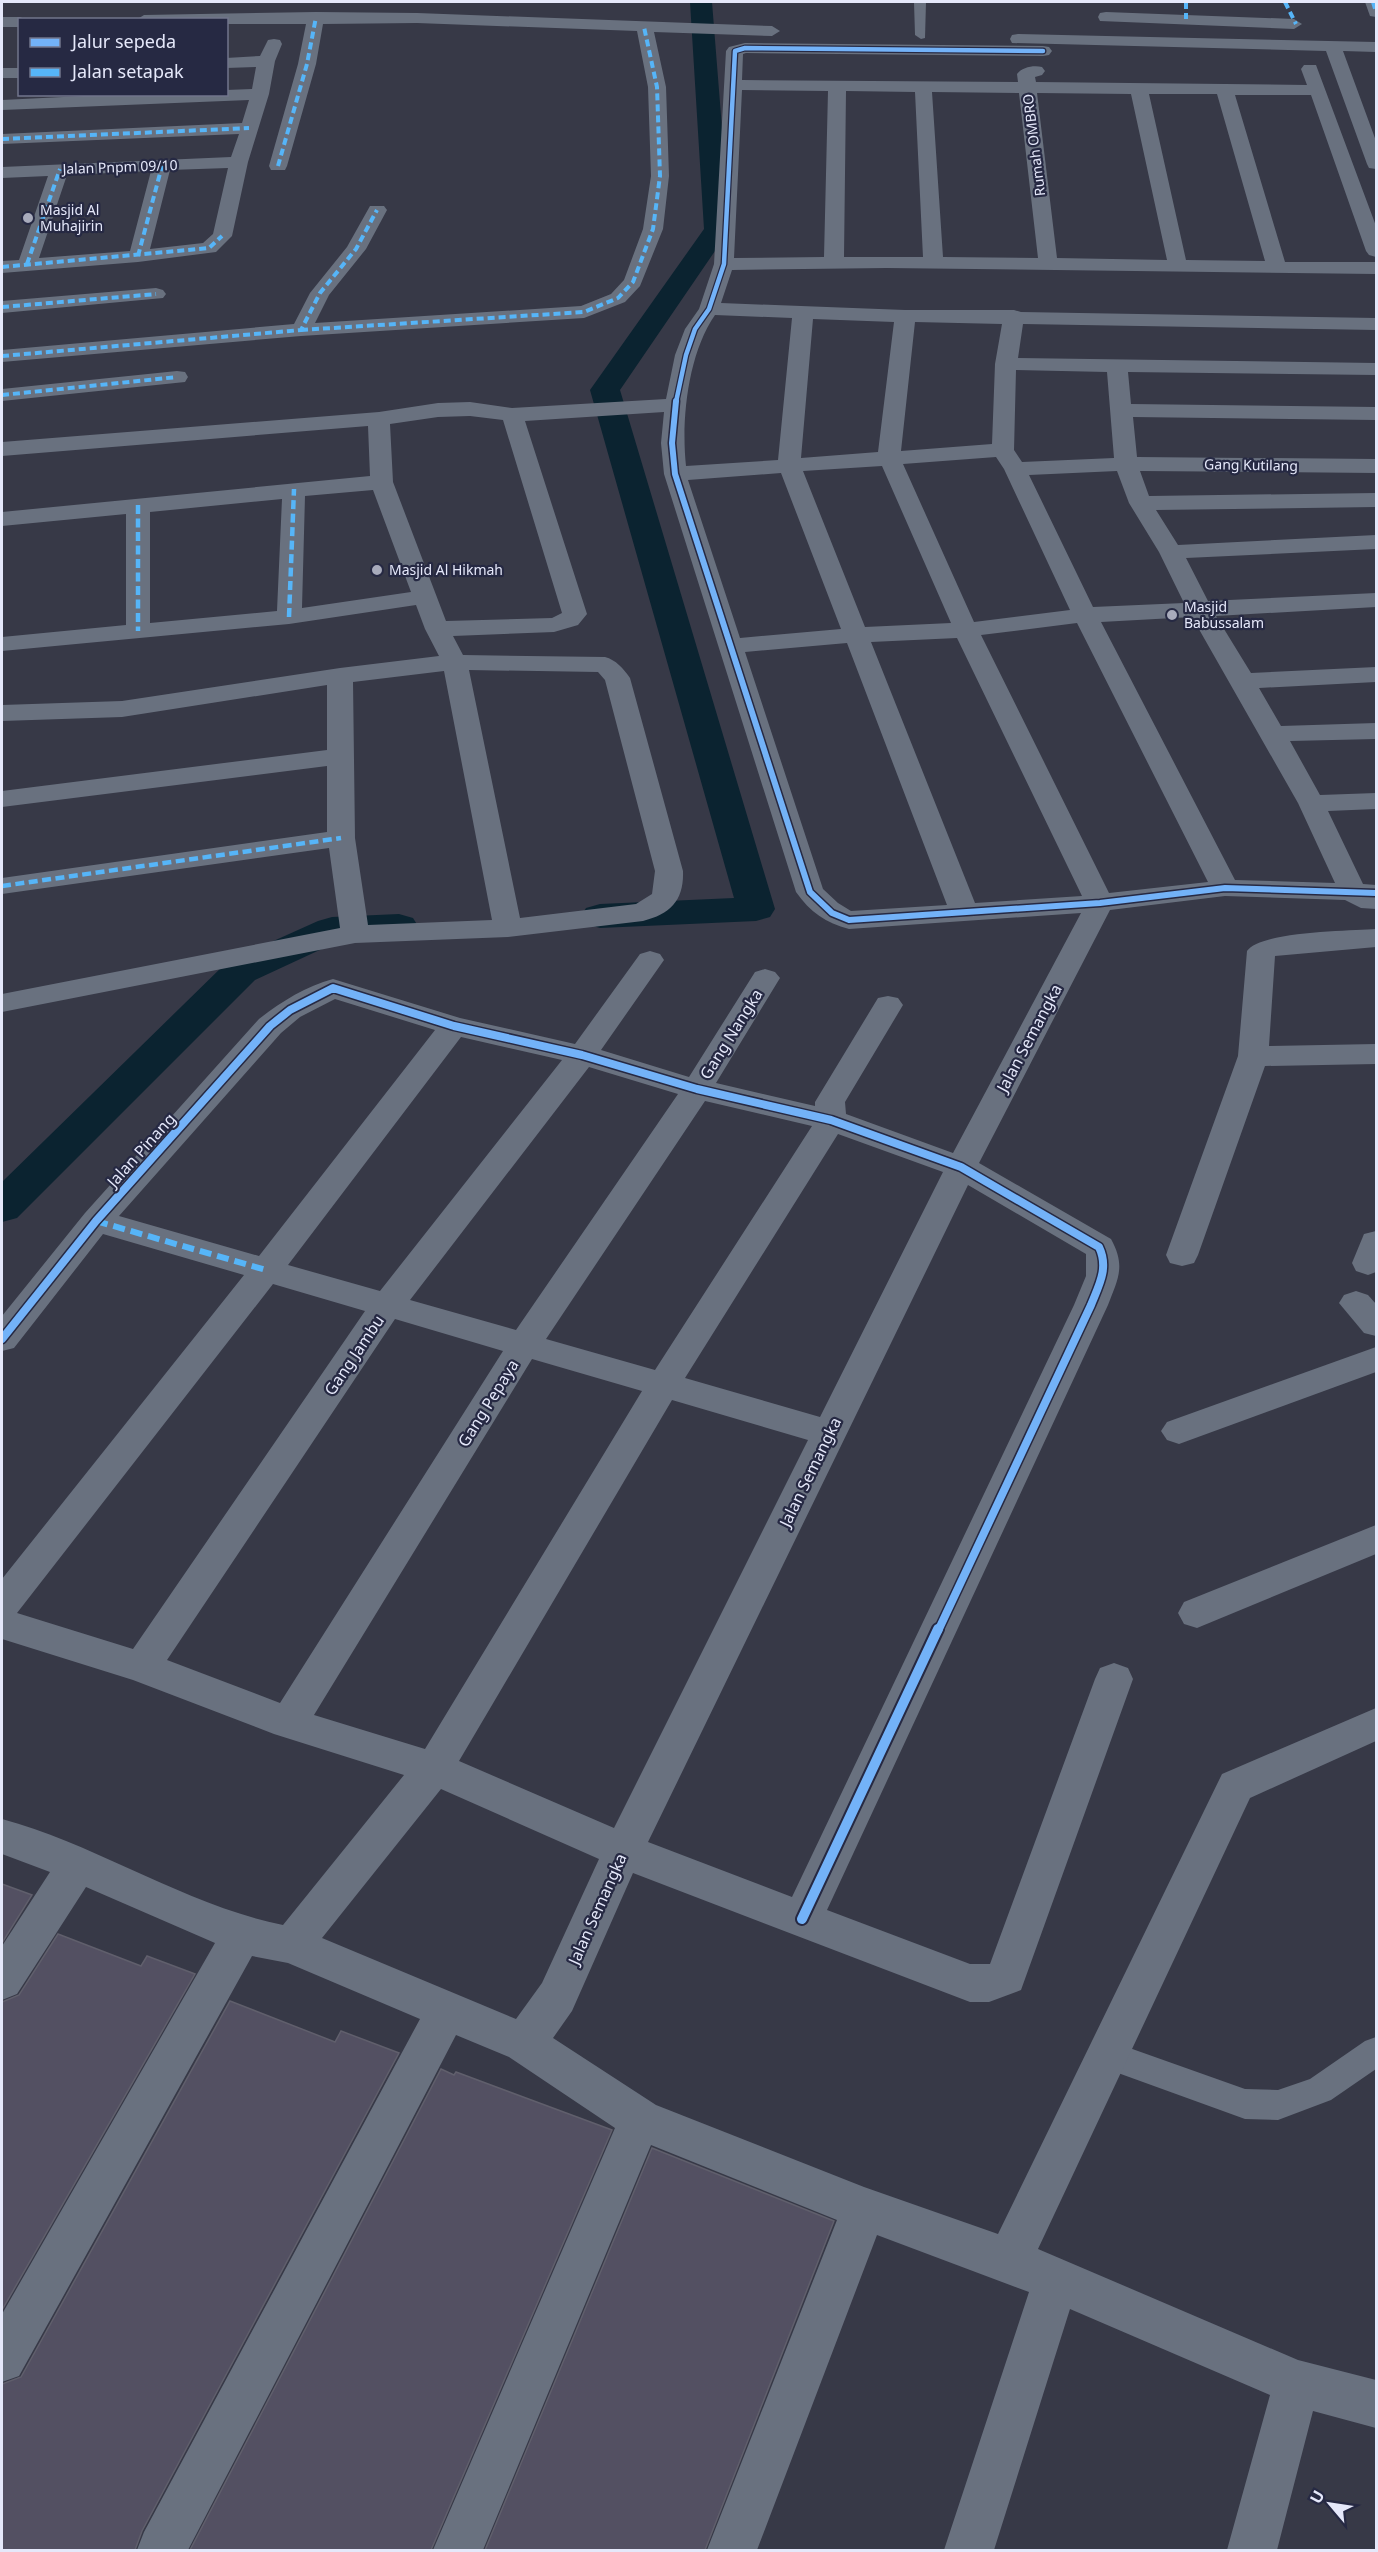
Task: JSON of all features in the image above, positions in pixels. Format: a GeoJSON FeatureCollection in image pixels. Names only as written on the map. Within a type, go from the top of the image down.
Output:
{"type":"FeatureCollection","features":[{"type":"Feature","properties":{"kind":"street"},"geometry":{"type":"LineString","coordinates":[[1186,2],[1186,19]]}},
{"type":"Feature","properties":{"kind":"street"},"geometry":{"type":"LineString","coordinates":[[1104,39],[1104,9],[1186,19],[1302,24],[1286,2]]}},
{"type":"Feature","properties":{"kind":"street"},"geometry":{"type":"LineString","coordinates":[[1373,2],[1377,12]]}},
{"type":"Feature","properties":{"kind":"street"},"geometry":{"type":"LineString","coordinates":[[278,166],[307,64],[316,17]]}},
{"type":"Feature","properties":{"kind":"street"},"geometry":{"type":"LineString","coordinates":[[228,19],[417,18],[921,35],[1000,44]]}},
{"type":"Feature","properties":{"kind":"street"},"geometry":{"type":"LineString","coordinates":[[2,22],[18,22]]}},
{"type":"Feature","properties":{"kind":"street"},"geometry":{"type":"LineString","coordinates":[[2,357],[301,330],[584,312],[618,298],[633,282],[653,229],[660,176],[657,87],[644,27]]}},
{"type":"Feature","properties":{"kind":"street"},"geometry":{"type":"LineString","coordinates":[[1369,897],[1225,888],[1100,903],[849,920],[826,910],[810,892],[675,474],[672,443],[675,405],[692,338],[709,309],[724,264],[735,51],[745,48],[1042,45],[1104,39],[1304,47],[1377,47]]}},
{"type":"Feature","properties":{"kind":"street"},"geometry":{"type":"LineString","coordinates":[[2,267],[209,248],[222,236],[239,162],[260,94],[266,61],[274,44]]}},
{"type":"Feature","properties":{"kind":"street"},"geometry":{"type":"LineString","coordinates":[[1000,44],[1014,68],[1026,80]]}},
{"type":"Feature","properties":{"kind":"street","name":"Rumah OMBRO"},"geometry":{"type":"LineString","coordinates":[[1042,45],[1045,67],[1026,80],[1048,263]]}},
{"type":"Feature","properties":{"kind":"street"},"geometry":{"type":"LineString","coordinates":[[1304,47],[1316,90],[1377,251]]}},
{"type":"Feature","properties":{"kind":"street"},"geometry":{"type":"LineString","coordinates":[[1333,47],[1370,129],[1377,165]]}},
{"type":"Feature","properties":{"kind":"street"},"geometry":{"type":"LineString","coordinates":[[228,63],[266,61]]}},
{"type":"Feature","properties":{"kind":"street"},"geometry":{"type":"LineString","coordinates":[[2,74],[18,73]]}},
{"type":"Feature","properties":{"kind":"street"},"geometry":{"type":"LineString","coordinates":[[733,85],[923,86],[1026,80],[1139,89],[1316,90]]}},
{"type":"Feature","properties":{"kind":"street"},"geometry":{"type":"LineString","coordinates":[[834,261],[837,85]]}},
{"type":"Feature","properties":{"kind":"street"},"geometry":{"type":"LineString","coordinates":[[923,86],[933,262]]}},
{"type":"Feature","properties":{"kind":"street"},"geometry":{"type":"LineString","coordinates":[[1139,89],[1178,267]]}},
{"type":"Feature","properties":{"kind":"street"},"geometry":{"type":"LineString","coordinates":[[1225,90],[1277,268]]}},
{"type":"Feature","properties":{"kind":"street"},"geometry":{"type":"LineString","coordinates":[[228,95],[260,94]]}},
{"type":"Feature","properties":{"kind":"street"},"geometry":{"type":"LineString","coordinates":[[2,105],[213,96]]}},
{"type":"Feature","properties":{"kind":"street"},"geometry":{"type":"LineString","coordinates":[[2,139],[249,128]]}},
{"type":"Feature","properties":{"kind":"street","name":"Jalan Pnpm 09/10"},"geometry":{"type":"LineString","coordinates":[[2,172],[239,162]]}},
{"type":"Feature","properties":{"kind":"street"},"geometry":{"type":"LineString","coordinates":[[138,256],[162,166]]}},
{"type":"Feature","properties":{"kind":"street"},"geometry":{"type":"LineString","coordinates":[[27,264],[60,169]]}},
{"type":"Feature","properties":{"kind":"street"},"geometry":{"type":"LineString","coordinates":[[301,330],[320,293],[356,249],[377,210]]}},
{"type":"Feature","properties":{"kind":"street"},"geometry":{"type":"LineString","coordinates":[[724,264],[834,261],[1377,268]]}},
{"type":"Feature","properties":{"kind":"street"},"geometry":{"type":"LineString","coordinates":[[2,307],[156,294]]}},
{"type":"Feature","properties":{"kind":"street"},"geometry":{"type":"LineString","coordinates":[[709,309],[905,316],[1014,316],[1093,320],[1377,324]]}},
{"type":"Feature","properties":{"kind":"street"},"geometry":{"type":"LineString","coordinates":[[803,312],[789,464],[964,912]]}},
{"type":"Feature","properties":{"kind":"street"},"geometry":{"type":"LineString","coordinates":[[905,316],[889,457],[966,630],[1100,903]]}},
{"type":"Feature","properties":{"kind":"street"},"geometry":{"type":"LineString","coordinates":[[1014,316],[1006,364],[1010,460],[1085,615],[1225,888]]}},
{"type":"Feature","properties":{"kind":"street"},"geometry":{"type":"LineString","coordinates":[[1006,364],[1377,369]]}},
{"type":"Feature","properties":{"kind":"street"},"geometry":{"type":"LineString","coordinates":[[1117,367],[1126,464],[1140,503],[1171,552],[1199,608],[1311,803],[1369,897]]}},
{"type":"Feature","properties":{"kind":"street"},"geometry":{"type":"LineString","coordinates":[[2,395],[177,376]]}},
{"type":"Feature","properties":{"kind":"street"},"geometry":{"type":"LineString","coordinates":[[2,449],[379,419],[438,410],[470,409],[512,416],[675,405]]}},
{"type":"Feature","properties":{"kind":"street"},"geometry":{"type":"LineString","coordinates":[[1120,410],[1377,412]]}},
{"type":"Feature","properties":{"kind":"street"},"geometry":{"type":"LineString","coordinates":[[437,629],[554,625],[568,620],[575,614],[512,416]]}},
{"type":"Feature","properties":{"kind":"street"},"geometry":{"type":"LineString","coordinates":[[379,419],[382,482],[424,597],[437,629],[455,662],[508,928]]}},
{"type":"Feature","properties":{"kind":"street","name":"Gang Kutilang"},"geometry":{"type":"LineString","coordinates":[[675,474],[889,457],[1126,464],[1377,466]]}},
{"type":"Feature","properties":{"kind":"street"},"geometry":{"type":"LineString","coordinates":[[2,519],[382,482]]}},
{"type":"Feature","properties":{"kind":"street"},"geometry":{"type":"LineString","coordinates":[[289,617],[294,489]]}},
{"type":"Feature","properties":{"kind":"street"},"geometry":{"type":"LineString","coordinates":[[1140,503],[1377,500]]}},
{"type":"Feature","properties":{"kind":"street"},"geometry":{"type":"LineString","coordinates":[[138,505],[138,631]]}},
{"type":"Feature","properties":{"kind":"street"},"geometry":{"type":"LineString","coordinates":[[1171,552],[1377,542]]}},
{"type":"Feature","properties":{"kind":"street"},"geometry":{"type":"LineString","coordinates":[[2,644],[289,617],[424,597]]}},
{"type":"Feature","properties":{"kind":"street"},"geometry":{"type":"LineString","coordinates":[[729,646],[856,635],[966,630],[1085,615],[1377,600]]}},
{"type":"Feature","properties":{"kind":"street"},"geometry":{"type":"LineString","coordinates":[[2,713],[122,709],[340,676],[455,662],[605,665],[617,678],[669,870],[669,891],[660,903],[643,912],[508,928],[355,934],[3,995]]}},
{"type":"Feature","properties":{"kind":"street"},"geometry":{"type":"LineString","coordinates":[[1243,681],[1377,674]]}},
{"type":"Feature","properties":{"kind":"street"},"geometry":{"type":"LineString","coordinates":[[340,676],[341,838],[355,934]]}},
{"type":"Feature","properties":{"kind":"street"},"geometry":{"type":"LineString","coordinates":[[1272,734],[1377,731]]}},
{"type":"Feature","properties":{"kind":"street"},"geometry":{"type":"LineString","coordinates":[[2,799],[341,756]]}},
{"type":"Feature","properties":{"kind":"street"},"geometry":{"type":"LineString","coordinates":[[1311,803],[1377,801]]}},
{"type":"Feature","properties":{"kind":"street"},"geometry":{"type":"LineString","coordinates":[[2,886],[341,838]]}},
{"type":"Feature","properties":{"kind":"street","name":"Jalan Semangka"},"geometry":{"type":"LineString","coordinates":[[524,2043],[557,1997],[623,1851],[961,1167],[1100,903]]}},
{"type":"Feature","properties":{"kind":"street"},"geometry":{"type":"LineString","coordinates":[[1182,1256],[1253,1056],[1261,951],[1278,945],[1377,938]]}},
{"type":"Feature","properties":{"kind":"street","name":"Gang Jambu"},"geometry":{"type":"LineString","coordinates":[[142,1667],[387,1305],[582,1055],[650,960]]}},
{"type":"Feature","properties":{"kind":"street","name":"Gang Nangka"},"geometry":{"type":"LineString","coordinates":[[697,1089],[765,978]]}},
{"type":"Feature","properties":{"kind":"street","name":"Jalan Pinang"},"geometry":{"type":"LineString","coordinates":[[2,1339],[96,1221],[270,1026],[290,1010],[315,995],[333,988],[454,1026]]}},
{"type":"Feature","properties":{"kind":"street"},"geometry":{"type":"LineString","coordinates":[[292,1945],[434,1768],[663,1385],[831,1120],[830,1102],[888,1005]]}},
{"type":"Feature","properties":{"kind":"street"},"geometry":{"type":"LineString","coordinates":[[2,1605],[266,1270],[454,1026],[582,1055],[697,1089],[831,1120],[961,1167],[1099,1247],[1104,1256],[1105,1267],[1091,1305],[802,1919]]}},
{"type":"Feature","properties":{"kind":"street"},"geometry":{"type":"LineString","coordinates":[[1253,1056],[1377,1054]]}},
{"type":"Feature","properties":{"kind":"street","name":"Gang Pepaya"},"geometry":{"type":"LineString","coordinates":[[288,1723],[524,1345],[697,1089]]}},
{"type":"Feature","properties":{"kind":"street"},"geometry":{"type":"LineString","coordinates":[[96,1221],[830,1433]]}},
{"type":"Feature","properties":{"kind":"street"},"geometry":{"type":"LineString","coordinates":[[1179,1431],[1377,1359]]}},
{"type":"Feature","properties":{"kind":"street"},"geometry":{"type":"LineString","coordinates":[[1197,1612],[1377,1539]]}},
{"type":"Feature","properties":{"kind":"street"},"geometry":{"type":"LineString","coordinates":[[2,1624],[142,1667],[288,1723],[434,1768],[623,1851],[970,1983],[989,1983],[1006,1977],[1114,1679]]}},
{"type":"Feature","properties":{"kind":"street"},"geometry":{"type":"LineString","coordinates":[[1009,2260],[1236,1786],[1377,1724]]}},
{"type":"Feature","properties":{"kind":"street"},"geometry":{"type":"LineString","coordinates":[[2,1836],[78,1865],[242,1935],[292,1945],[524,2043],[640,2120],[864,2210],[1009,2260],[1297,2383],[1377,2404]]}},
{"type":"Feature","properties":{"kind":"street"},"geometry":{"type":"LineString","coordinates":[[2,1981],[78,1865]]}},
{"type":"Feature","properties":{"kind":"street"},"geometry":{"type":"LineString","coordinates":[[2,2359],[242,1935]]}},
{"type":"Feature","properties":{"kind":"street"},"geometry":{"type":"LineString","coordinates":[[162,2550],[447,2010]]}},
{"type":"Feature","properties":{"kind":"street"},"geometry":{"type":"LineString","coordinates":[[458,2550],[640,2120]]}},
{"type":"Feature","properties":{"kind":"street"},"geometry":{"type":"LineString","coordinates":[[732,2550],[864,2210]]}},
{"type":"Feature","properties":{"kind":"street"},"geometry":{"type":"LineString","coordinates":[[969,2550],[1056,2280]]}},
{"type":"Feature","properties":{"kind":"street"},"geometry":{"type":"LineString","coordinates":[[1252,2550],[1297,2383]]}},
{"type":"Feature","properties":{"kind":"lane"},"geometry":{"type":"LineString","coordinates":[[920,2],[921,35]]}},
{"type":"Feature","properties":{"kind":"lane"},"geometry":{"type":"LineString","coordinates":[[1107,2055],[1245,2104],[1278,2105],[1320,2090],[1377,2051]]}},
{"type":"Feature","properties":{"kind":"building"},"geometry":{"type":"Polygon","coordinates":[[[2,1884],[32,1895],[2,1943],[2,1884]]]}},
{"type":"Feature","properties":{"kind":"building"},"geometry":{"type":"Polygon","coordinates":[[[58,1934],[141,1966],[147,1956],[195,1974],[2,2310],[2,2002],[19,1995],[58,1934]]]}},
{"type":"Feature","properties":{"kind":"building"},"geometry":{"type":"Polygon","coordinates":[[[230,2001],[335,2042],[341,2031],[399,2053],[142,2531],[135,2550],[2,2550],[2,2384],[21,2377],[230,2001]]]}},
{"type":"Feature","properties":{"kind":"building"},"geometry":{"type":"Polygon","coordinates":[[[441,2069],[454,2075],[456,2072],[612,2130],[431,2550],[190,2550],[441,2069]]]}},
{"type":"Feature","properties":{"kind":"building"},"geometry":{"type":"Polygon","coordinates":[[[652,2148],[834,2221],[705,2550],[485,2550],[652,2148]]]}},
{"type":"Feature","properties":{"kind":"waterway"},"geometry":{"type":"LineString","coordinates":[[600,916],[756,909],[605,390],[717,229],[701,2]]}},
{"type":"Feature","properties":{"kind":"waterway"},"geometry":{"type":"LineString","coordinates":[[2,1207],[241,971],[332,929],[399,926]]}},
{"type":"Feature","properties":{"kind":"marked path"},"geometry":{"type":"LineString","coordinates":[[1186,2],[1186,19]]}},
{"type":"Feature","properties":{"kind":"marked path"},"geometry":{"type":"LineString","coordinates":[[1285,2],[1296,24]]}},
{"type":"Feature","properties":{"kind":"marked path"},"geometry":{"type":"LineString","coordinates":[[1373,2],[1376,12]]}},
{"type":"Feature","properties":{"kind":"marked path"},"geometry":{"type":"LineString","coordinates":[[278,166],[307,64],[316,17]]}},
{"type":"Feature","properties":{"kind":"marked path"},"geometry":{"type":"LineString","coordinates":[[301,330],[584,312],[618,298],[633,282],[653,229],[660,176],[657,87],[644,27]]}},
{"type":"Feature","properties":{"kind":"marked path"},"geometry":{"type":"LineString","coordinates":[[2,139],[249,128]]}},
{"type":"Feature","properties":{"kind":"marked path"},"geometry":{"type":"LineString","coordinates":[[138,256],[162,166]]}},
{"type":"Feature","properties":{"kind":"marked path"},"geometry":{"type":"LineString","coordinates":[[27,264],[60,169]]}},
{"type":"Feature","properties":{"kind":"marked path"},"geometry":{"type":"LineString","coordinates":[[2,356],[301,330],[320,293],[356,249],[377,210]]}},
{"type":"Feature","properties":{"kind":"marked path"},"geometry":{"type":"LineString","coordinates":[[2,267],[209,248],[222,236]]}},
{"type":"Feature","properties":{"kind":"marked path"},"geometry":{"type":"LineString","coordinates":[[2,307],[156,294]]}},
{"type":"Feature","properties":{"kind":"marked path"},"geometry":{"type":"LineString","coordinates":[[2,395],[177,377]]}},
{"type":"Feature","properties":{"kind":"marked path"},"geometry":{"type":"LineString","coordinates":[[289,617],[294,489]]}},
{"type":"Feature","properties":{"kind":"marked path"},"geometry":{"type":"LineString","coordinates":[[138,505],[138,631]]}},
{"type":"Feature","properties":{"kind":"marked path"},"geometry":{"type":"LineString","coordinates":[[2,886],[341,838]]}},
{"type":"Feature","properties":{"kind":"marked path"},"geometry":{"type":"LineString","coordinates":[[96,1221],[266,1270]]}},
{"type":"Feature","properties":{"kind":"cycle path"},"geometry":{"type":"LineString","coordinates":[[1043,51],[745,48],[735,51],[724,264],[709,309],[695,329],[686,355],[675,405],[672,443],[675,474],[810,892],[832,913],[849,920],[1100,903],[1225,888],[1376,893]]}},
{"type":"Feature","properties":{"kind":"cycle path"},"geometry":{"type":"LineString","coordinates":[[2,1339],[96,1221],[270,1026],[290,1010],[333,988],[454,1026],[582,1055],[697,1089],[831,1120],[961,1167],[1099,1247],[1104,1269],[1091,1305],[802,1919]]}},
{"type":"Feature","properties":{"kind":"place","name":"Masjid Al Muhajirin"},"geometry":{"type":"Point","coordinates":[28,218]}},
{"type":"Feature","properties":{"kind":"place","name":"Masjid Al Hikmah"},"geometry":{"type":"Point","coordinates":[377,570]}},
{"type":"Feature","properties":{"kind":"place","name":"Masjid Babussalam"},"geometry":{"type":"Point","coordinates":[1172,615]}}]}
